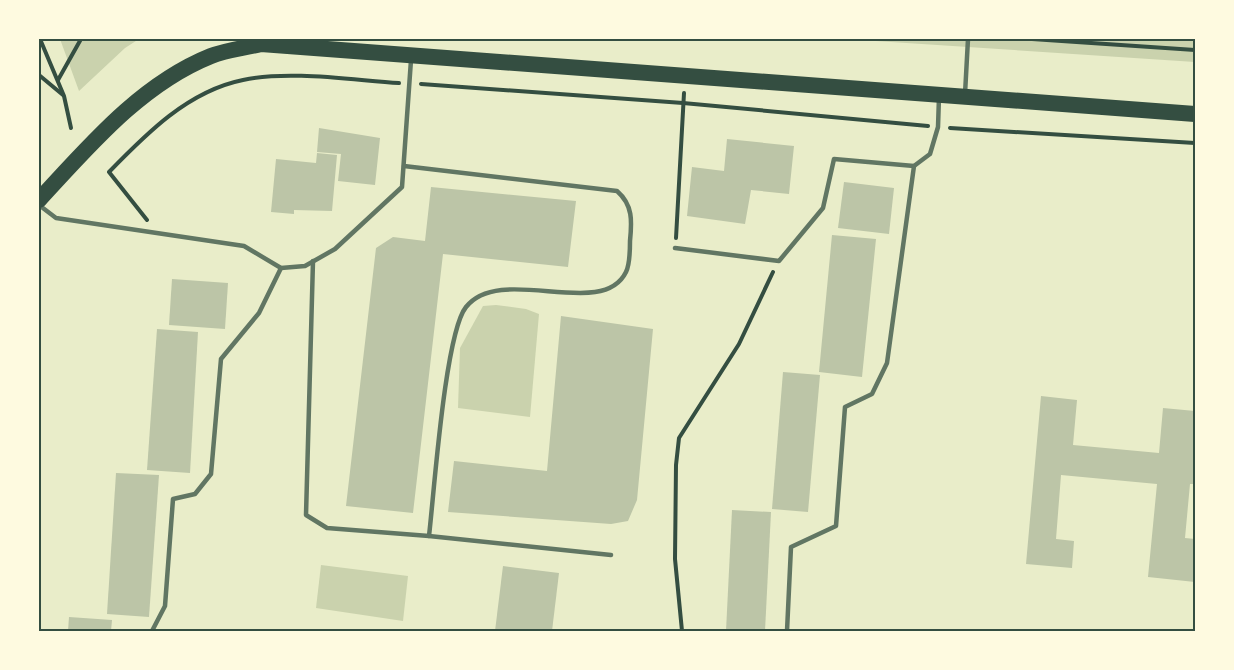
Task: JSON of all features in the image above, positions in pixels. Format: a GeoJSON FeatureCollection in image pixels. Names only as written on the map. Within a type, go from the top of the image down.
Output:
{"type":"FeatureCollection","features":[{"type":"Feature","properties":{"kind":"highway"},"geometry":{"type":"LineString","coordinates":[[39,200],[123,112],[170,78],[212,55],[261,45],[1195,114]]}},
{"type":"Feature","properties":{"kind":"lane"},"geometry":{"type":"LineString","coordinates":[[965,96],[968,39]]}},
{"type":"Feature","properties":{"kind":"lane"},"geometry":{"type":"LineString","coordinates":[[39,205],[56,218],[156,231],[244,246],[282,268],[305,266],[335,249],[402,187],[411,56]]}},
{"type":"Feature","properties":{"kind":"lane"},"geometry":{"type":"LineString","coordinates":[[675,248],[779,261],[823,208],[834,159],[914,166],[930,154],[938,127],[939,94]]}},
{"type":"Feature","properties":{"kind":"lane"},"geometry":{"type":"LineString","coordinates":[[404,166],[617,191],[626,200],[632,219],[626,272],[614,286],[601,291],[512,289],[485,291],[465,308],[452,348],[429,536]]}},
{"type":"Feature","properties":{"kind":"lane"},"geometry":{"type":"LineString","coordinates":[[787,631],[791,547],[836,526],[845,407],[872,394],[887,363],[914,166]]}},
{"type":"Feature","properties":{"kind":"lane"},"geometry":{"type":"LineString","coordinates":[[313,261],[306,515],[327,528],[611,555]]}},
{"type":"Feature","properties":{"kind":"lane"},"geometry":{"type":"LineString","coordinates":[[152,631],[165,606],[173,499],[195,494],[211,474],[221,359],[259,313],[282,268]]}},
{"type":"Feature","properties":{"kind":"path"},"geometry":{"type":"LineString","coordinates":[[40,39],[64,96],[70,128]]}},
{"type":"Feature","properties":{"kind":"path"},"geometry":{"type":"LineString","coordinates":[[58,82],[81,39]]}},
{"type":"Feature","properties":{"kind":"path"},"geometry":{"type":"LineString","coordinates":[[1032,39],[1195,50]]}},
{"type":"Feature","properties":{"kind":"path"},"geometry":{"type":"LineString","coordinates":[[39,75],[64,96]]}},
{"type":"Feature","properties":{"kind":"path"},"geometry":{"type":"LineString","coordinates":[[156,231],[109,172],[147,133],[201,94],[242,80],[276,76],[410,83],[683,103],[938,127],[1195,143]]}},
{"type":"Feature","properties":{"kind":"path"},"geometry":{"type":"LineString","coordinates":[[675,248],[685,76]]}},
{"type":"Feature","properties":{"kind":"path"},"geometry":{"type":"LineString","coordinates":[[682,631],[675,559],[676,465],[679,438],[740,344],[779,261]]}},
{"type":"Feature","properties":{"kind":"green space"},"geometry":{"type":"Polygon","coordinates":[[[60,39],[139,39],[125,48],[79,91],[60,39]]]}},
{"type":"Feature","properties":{"kind":"green space"},"geometry":{"type":"Polygon","coordinates":[[[845,39],[1195,39],[1195,62],[845,39]]]}},
{"type":"Feature","properties":{"kind":"green space"},"geometry":{"type":"Polygon","coordinates":[[[496,305],[526,309],[539,314],[530,417],[458,408],[460,348],[483,306],[496,305]]]}},
{"type":"Feature","properties":{"kind":"green space"},"geometry":{"type":"Polygon","coordinates":[[[321,565],[408,576],[403,621],[316,608],[321,565]]]}},
{"type":"Feature","properties":{"kind":"building"},"geometry":{"type":"Polygon","coordinates":[[[319,128],[380,138],[375,185],[338,181],[341,154],[317,152],[319,128]]]}},
{"type":"Feature","properties":{"kind":"building"},"geometry":{"type":"Polygon","coordinates":[[[727,139],[794,146],[789,194],[751,190],[745,224],[687,216],[692,167],[724,171],[727,139]]]}},
{"type":"Feature","properties":{"kind":"building"},"geometry":{"type":"Polygon","coordinates":[[[317,153],[337,155],[332,211],[294,210],[294,214],[271,212],[276,159],[316,163],[317,153]]]}},
{"type":"Feature","properties":{"kind":"building"},"geometry":{"type":"Polygon","coordinates":[[[844,182],[894,188],[889,234],[838,228],[844,182]]]}},
{"type":"Feature","properties":{"kind":"building"},"geometry":{"type":"Polygon","coordinates":[[[431,187],[576,201],[568,267],[443,254],[413,513],[346,506],[376,248],[393,237],[425,241],[431,187]]]}},
{"type":"Feature","properties":{"kind":"building"},"geometry":{"type":"Polygon","coordinates":[[[832,235],[876,239],[862,377],[819,372],[832,235]]]}},
{"type":"Feature","properties":{"kind":"building"},"geometry":{"type":"Polygon","coordinates":[[[172,279],[228,283],[225,329],[169,325],[172,279]]]}},
{"type":"Feature","properties":{"kind":"building"},"geometry":{"type":"Polygon","coordinates":[[[561,316],[653,329],[637,500],[628,521],[611,524],[448,512],[454,461],[547,471],[561,316]]]}},
{"type":"Feature","properties":{"kind":"building"},"geometry":{"type":"Polygon","coordinates":[[[157,329],[198,332],[190,473],[147,470],[157,329]]]}},
{"type":"Feature","properties":{"kind":"building"},"geometry":{"type":"Polygon","coordinates":[[[783,372],[820,375],[808,512],[772,509],[783,372]]]}},
{"type":"Feature","properties":{"kind":"building"},"geometry":{"type":"Polygon","coordinates":[[[1041,396],[1077,400],[1073,445],[1159,453],[1163,408],[1195,411],[1195,484],[1190,484],[1185,538],[1195,539],[1195,582],[1148,577],[1157,484],[1061,475],[1056,539],[1074,541],[1072,568],[1026,564],[1041,396]]]}},
{"type":"Feature","properties":{"kind":"building"},"geometry":{"type":"Polygon","coordinates":[[[116,473],[159,475],[149,617],[107,614],[116,473]]]}},
{"type":"Feature","properties":{"kind":"building"},"geometry":{"type":"Polygon","coordinates":[[[732,510],[771,512],[765,631],[726,631],[732,510]]]}},
{"type":"Feature","properties":{"kind":"building"},"geometry":{"type":"Polygon","coordinates":[[[503,566],[559,573],[552,631],[495,631],[503,566]]]}},
{"type":"Feature","properties":{"kind":"building"},"geometry":{"type":"Polygon","coordinates":[[[69,617],[112,620],[111,631],[68,631],[69,617]]]}}]}
